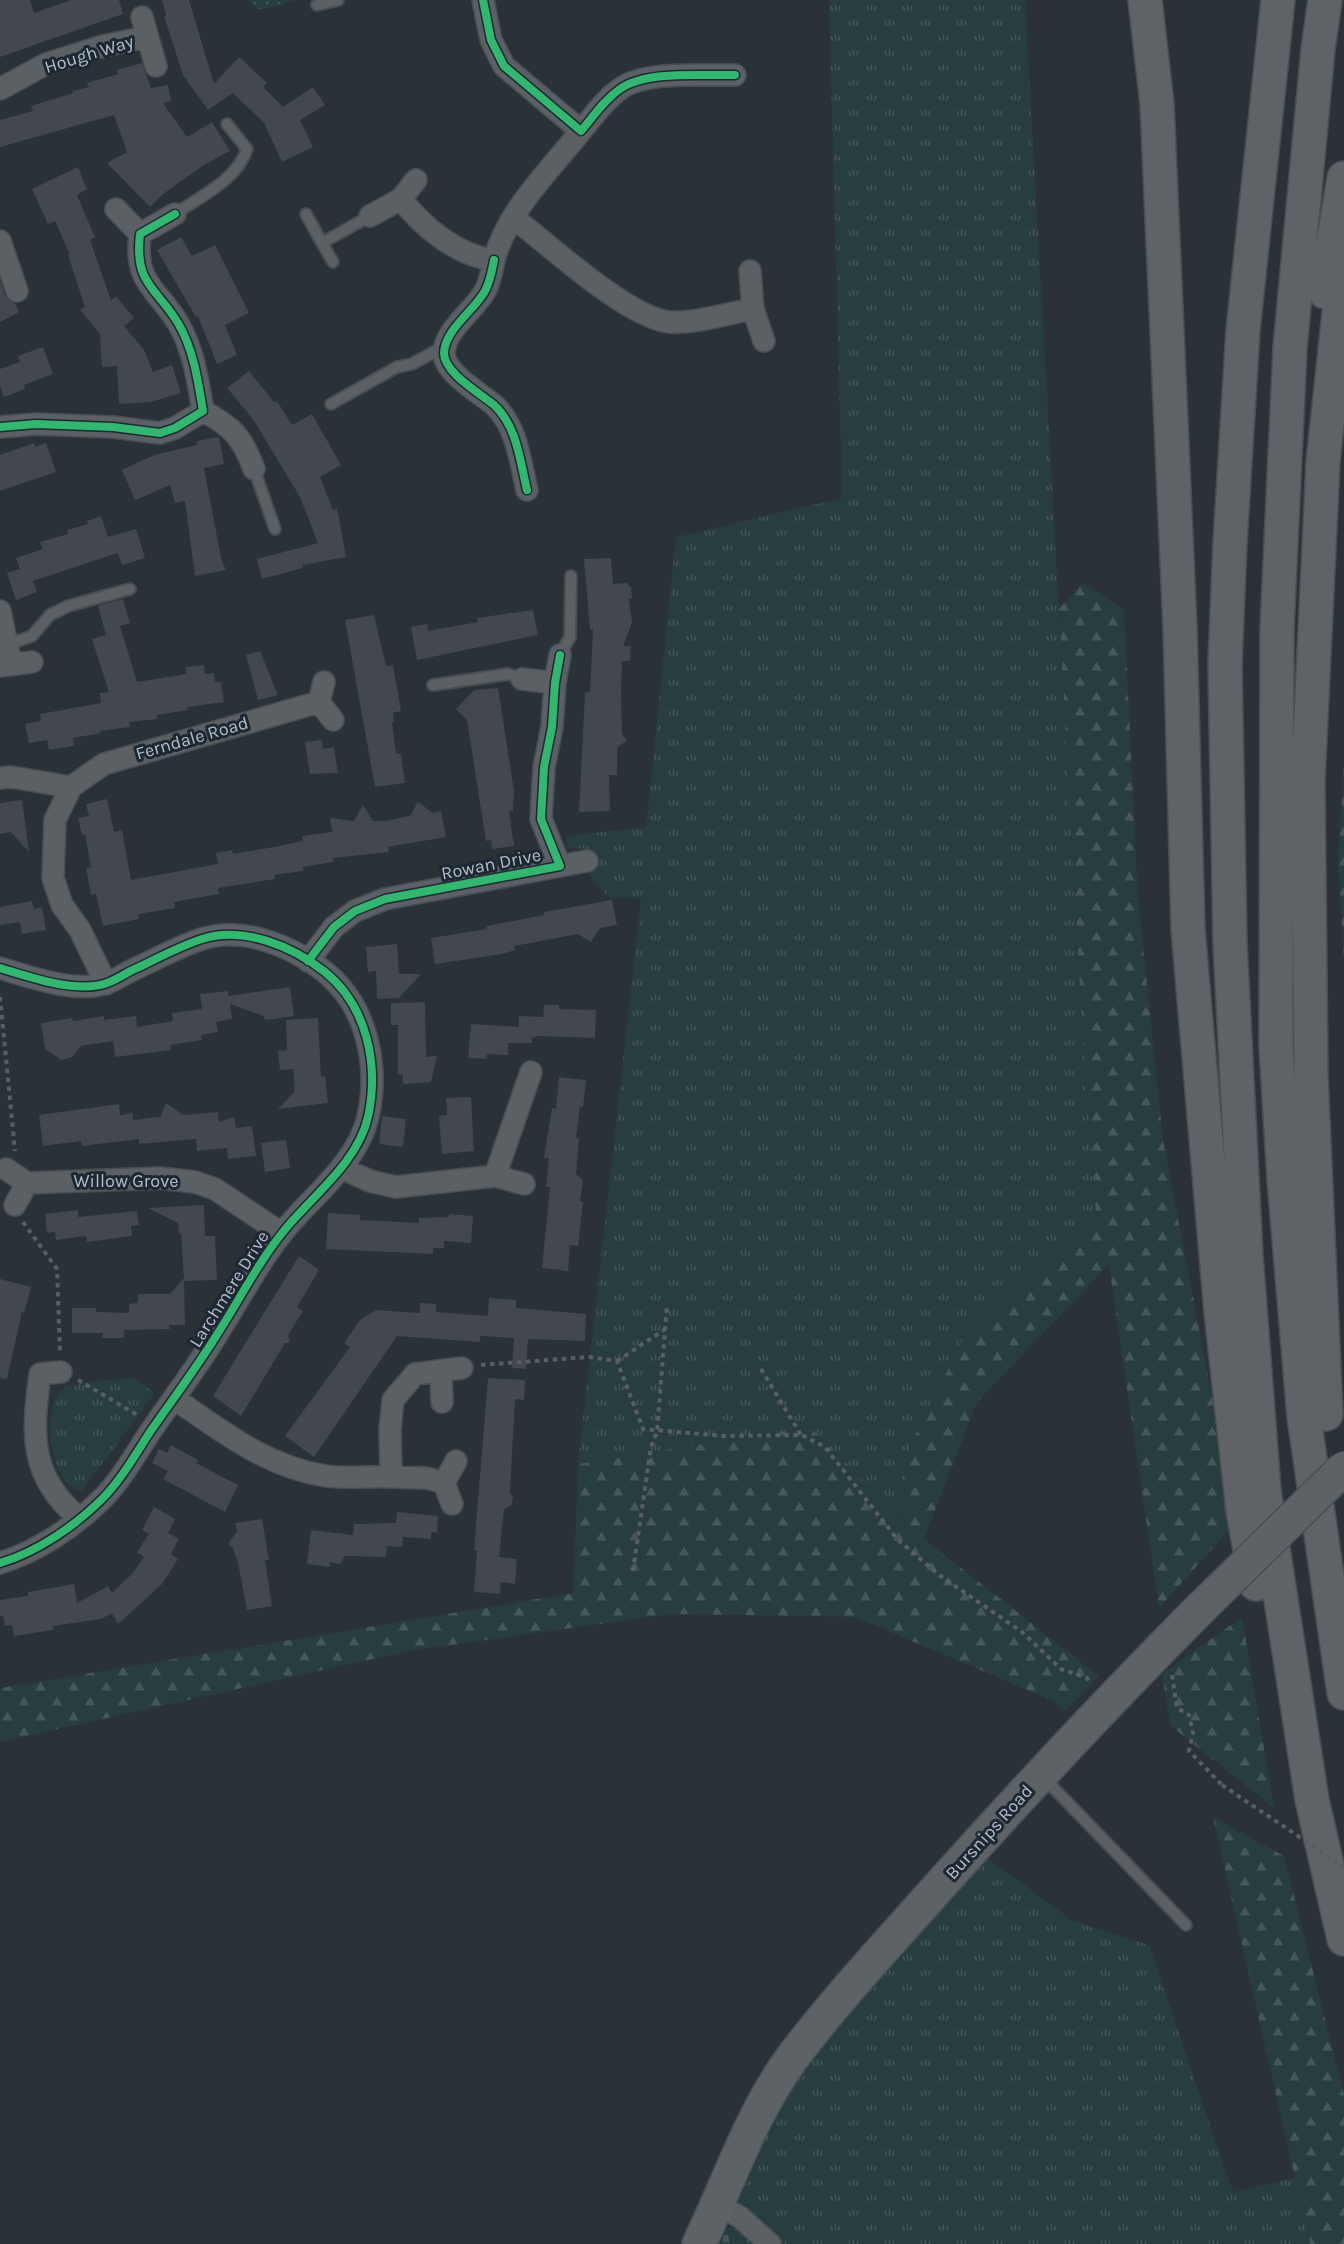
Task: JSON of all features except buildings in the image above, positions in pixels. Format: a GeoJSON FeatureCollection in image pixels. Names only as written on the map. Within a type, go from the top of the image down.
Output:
{"type":"FeatureCollection","features":[{"type":"Feature","properties":{"kind":"highway"},"geometry":{"type":"LineString","coordinates":[[1146,0],[1157,104],[1180,628],[1188,928],[1221,1312],[1243,1511],[1267,1648],[1300,1718]]}},
{"type":"Feature","properties":{"kind":"highway"},"geometry":{"type":"LineString","coordinates":[[1278,0],[1243,330],[1230,554],[1225,664],[1230,943],[1246,1255],[1264,1490],[1312,1800],[1344,1939]]}},
{"type":"Feature","properties":{"kind":"highway"},"geometry":{"type":"LineString","coordinates":[[1325,0],[1318,49],[1290,348],[1279,586],[1275,828],[1276,1046],[1284,1180],[1304,1417],[1330,1613],[1344,1693]]}},
{"type":"Feature","properties":{"kind":"highway"},"geometry":{"type":"LineString","coordinates":[[1279,586],[1300,529],[1315,353],[1344,178]]}},
{"type":"Feature","properties":{"kind":"highway"},"geometry":{"type":"LineString","coordinates":[[1330,1613],[1337,1536],[1324,1375],[1316,1206],[1308,945],[1308,780],[1323,462],[1344,267]]}},
{"type":"Feature","properties":{"kind":"highway"},"geometry":{"type":"LineString","coordinates":[[1168,359],[1185,418],[1202,828],[1230,943]]}},
{"type":"Feature","properties":{"kind":"main road","name":"Bursnips Road"},"geometry":{"type":"LineString","coordinates":[[699,2244],[749,2130],[791,2059],[878,1954],[1108,1700],[1344,1468]]}},
{"type":"Feature","properties":{"kind":"street"},"geometry":{"type":"LineString","coordinates":[[483,0],[491,40],[504,66],[581,131]]}},
{"type":"Feature","properties":{"kind":"street","name":"Hough Way"},"geometry":{"type":"LineString","coordinates":[[0,89],[46,64],[103,46],[144,27],[156,66]]}},
{"type":"Feature","properties":{"kind":"street"},"geometry":{"type":"LineString","coordinates":[[527,490],[513,434],[505,418],[495,406],[449,367],[444,354],[447,345],[457,327],[486,289],[502,237],[514,218],[607,100],[635,81],[654,77],[735,75]]}},
{"type":"Feature","properties":{"kind":"street"},"geometry":{"type":"LineString","coordinates":[[370,216],[401,199],[416,180]]}},
{"type":"Feature","properties":{"kind":"street"},"geometry":{"type":"LineString","coordinates":[[401,199],[410,211],[455,248],[470,255],[494,260]]}},
{"type":"Feature","properties":{"kind":"street"},"geometry":{"type":"LineString","coordinates":[[116,209],[140,234]]}},
{"type":"Feature","properties":{"kind":"street"},"geometry":{"type":"LineString","coordinates":[[140,234],[175,214]]}},
{"type":"Feature","properties":{"kind":"street"},"geometry":{"type":"LineString","coordinates":[[514,218],[630,308],[653,320],[672,323],[753,309]]}},
{"type":"Feature","properties":{"kind":"street"},"geometry":{"type":"LineString","coordinates":[[140,234],[137,257],[144,277],[178,324],[195,365],[203,411]]}},
{"type":"Feature","properties":{"kind":"street"},"geometry":{"type":"LineString","coordinates":[[0,241],[17,291]]}},
{"type":"Feature","properties":{"kind":"street"},"geometry":{"type":"LineString","coordinates":[[750,272],[753,309],[764,340]]}},
{"type":"Feature","properties":{"kind":"street"},"geometry":{"type":"LineString","coordinates":[[0,427],[36,424],[114,427],[160,433],[175,428],[203,411]]}},
{"type":"Feature","properties":{"kind":"street"},"geometry":{"type":"LineString","coordinates":[[203,411],[226,423],[237,435],[254,469]]}},
{"type":"Feature","properties":{"kind":"street"},"geometry":{"type":"LineString","coordinates":[[0,611],[12,659]]}},
{"type":"Feature","properties":{"kind":"street","name":"Rowan Drive"},"geometry":{"type":"LineString","coordinates":[[560,655],[555,683],[552,727],[544,767],[541,819],[560,866]]}},
{"type":"Feature","properties":{"kind":"street"},"geometry":{"type":"LineString","coordinates":[[522,679],[555,683]]}},
{"type":"Feature","properties":{"kind":"street"},"geometry":{"type":"LineString","coordinates":[[324,682],[319,702],[333,720]]}},
{"type":"Feature","properties":{"kind":"street","name":"Ferndale Road"},"geometry":{"type":"LineString","coordinates":[[106,984],[80,930],[62,905],[53,878],[55,820],[71,787],[104,764],[319,702]]}},
{"type":"Feature","properties":{"kind":"street"},"geometry":{"type":"LineString","coordinates":[[0,778],[12,777],[71,787]]}},
{"type":"Feature","properties":{"kind":"street","name":"Rowan Drive"},"geometry":{"type":"LineString","coordinates":[[308,961],[334,927],[355,911],[384,899],[587,861]]}},
{"type":"Feature","properties":{"kind":"street","name":"Larchmere Drive"},"geometry":{"type":"LineString","coordinates":[[0,968],[75,986],[106,984],[204,939],[224,936],[263,939],[308,961],[327,974],[346,997],[364,1028],[374,1075],[367,1120],[354,1150],[341,1168],[281,1233],[175,1400],[102,1498],[79,1518],[46,1541],[0,1563]]}},
{"type":"Feature","properties":{"kind":"street"},"geometry":{"type":"LineString","coordinates":[[495,1176],[531,1072]]}},
{"type":"Feature","properties":{"kind":"street"},"geometry":{"type":"LineString","coordinates":[[341,1168],[370,1181],[396,1187],[495,1176],[524,1184]]}},
{"type":"Feature","properties":{"kind":"street"},"geometry":{"type":"LineString","coordinates":[[6,1169],[27,1183],[15,1205]]}},
{"type":"Feature","properties":{"kind":"street","name":"Willow Grove"},"geometry":{"type":"LineString","coordinates":[[27,1183],[160,1178],[195,1182],[215,1189],[281,1233]]}},
{"type":"Feature","properties":{"kind":"street"},"geometry":{"type":"LineString","coordinates":[[391,1476],[390,1429],[393,1400],[416,1374],[462,1368]]}},
{"type":"Feature","properties":{"kind":"street"},"geometry":{"type":"LineString","coordinates":[[441,1371],[442,1402]]}},
{"type":"Feature","properties":{"kind":"street"},"geometry":{"type":"LineString","coordinates":[[61,1372],[40,1374],[33,1429],[35,1446],[48,1484],[60,1502],[79,1518]]}},
{"type":"Feature","properties":{"kind":"street"},"geometry":{"type":"LineString","coordinates":[[175,1400],[249,1449],[275,1463],[327,1476],[427,1478],[444,1483]]}},
{"type":"Feature","properties":{"kind":"street"},"geometry":{"type":"LineString","coordinates":[[452,1504],[444,1483],[456,1461]]}},
{"type":"Feature","properties":{"kind":"street"},"geometry":{"type":"LineString","coordinates":[[718,2205],[740,2217],[770,2244]]}},
{"type":"Feature","properties":{"kind":"lane"},"geometry":{"type":"LineString","coordinates":[[317,5],[338,0]]}},
{"type":"Feature","properties":{"kind":"lane"},"geometry":{"type":"LineString","coordinates":[[175,214],[231,176],[242,165],[247,149],[227,124]]}},
{"type":"Feature","properties":{"kind":"lane"},"geometry":{"type":"LineString","coordinates":[[306,214],[333,262]]}},
{"type":"Feature","properties":{"kind":"lane"},"geometry":{"type":"LineString","coordinates":[[322,243],[370,216]]}},
{"type":"Feature","properties":{"kind":"lane"},"geometry":{"type":"LineString","coordinates":[[331,404],[397,367],[412,364],[447,345]]}},
{"type":"Feature","properties":{"kind":"lane"},"geometry":{"type":"LineString","coordinates":[[254,469],[275,529]]}},
{"type":"Feature","properties":{"kind":"lane"},"geometry":{"type":"LineString","coordinates":[[560,655],[570,637],[571,576]]}},
{"type":"Feature","properties":{"kind":"lane"},"geometry":{"type":"LineString","coordinates":[[12,659],[50,615],[68,606],[130,589]]}},
{"type":"Feature","properties":{"kind":"lane"},"geometry":{"type":"LineString","coordinates":[[433,685],[508,674],[522,679]]}},
{"type":"Feature","properties":{"kind":"lane"},"geometry":{"type":"LineString","coordinates":[[1040,1775],[1186,1925]]}},
{"type":"Feature","properties":{"kind":"path"},"geometry":{"type":"LineString","coordinates":[[0,997],[15,1153],[6,1169]]}},
{"type":"Feature","properties":{"kind":"path"},"geometry":{"type":"LineString","coordinates":[[15,1205],[20,1218],[57,1269],[61,1372],[155,1426]]}},
{"type":"Feature","properties":{"kind":"path"},"geometry":{"type":"LineString","coordinates":[[633,1571],[651,1447],[657,1432],[667,1305]]}},
{"type":"Feature","properties":{"kind":"path"},"geometry":{"type":"LineString","coordinates":[[462,1368],[589,1357],[616,1361],[665,1329]]}},
{"type":"Feature","properties":{"kind":"path"},"geometry":{"type":"LineString","coordinates":[[616,1361],[643,1429],[724,1436],[802,1435]]}},
{"type":"Feature","properties":{"kind":"path"},"geometry":{"type":"LineString","coordinates":[[761,1368],[802,1435],[825,1448],[897,1539],[939,1575],[1022,1632],[1061,1669],[1087,1678],[1094,1687]]}},
{"type":"Feature","properties":{"kind":"path"},"geometry":{"type":"LineString","coordinates":[[1170,1664],[1177,1708],[1189,1715],[1193,1733],[1189,1751],[1222,1785],[1344,1867]]}},
{"type":"Feature","properties":{"kind":"green space"},"geometry":{"type":"Polygon","coordinates":[[[247,0],[298,0],[258,10],[247,0]]]}},
{"type":"Feature","properties":{"kind":"green space"},"geometry":{"type":"Polygon","coordinates":[[[829,0],[1025,0],[1082,1024],[1096,1214],[968,1330],[911,1443],[902,1519],[810,1427],[578,1464],[641,899],[608,897],[590,876],[586,848],[567,849],[566,836],[646,827],[676,537],[842,498],[829,0]]]}},
{"type":"Feature","properties":{"kind":"green space"},"geometry":{"type":"Polygon","coordinates":[[[1083,583],[1124,610],[1138,897],[1163,1140],[1236,1522],[1159,1608],[1109,1265],[977,1402],[924,1539],[1099,1676],[1065,1711],[1051,1700],[855,1617],[671,1614],[409,1651],[0,1742],[0,1688],[573,1593],[578,1464],[810,1427],[902,1519],[911,1443],[968,1330],[1096,1214],[1082,1024],[1059,609],[1083,583]]]}},
{"type":"Feature","properties":{"kind":"green space"},"geometry":{"type":"Polygon","coordinates":[[[1344,763],[1344,961],[1338,862],[1344,763]]]}},
{"type":"Feature","properties":{"kind":"green space"},"geometry":{"type":"Polygon","coordinates":[[[133,1378],[155,1393],[81,1492],[68,1483],[60,1473],[55,1461],[50,1419],[57,1395],[70,1385],[133,1378]]]}},
{"type":"Feature","properties":{"kind":"green space"},"geometry":{"type":"Polygon","coordinates":[[[1242,1617],[1274,1808],[1170,1725],[1162,1674],[1242,1617]]]}},
{"type":"Feature","properties":{"kind":"green space"},"geometry":{"type":"Polygon","coordinates":[[[1213,1817],[1284,1856],[1344,2094],[1344,2244],[1310,2244],[1213,1817]]]}},
{"type":"Feature","properties":{"kind":"green space"},"geometry":{"type":"Polygon","coordinates":[[[986,1857],[1073,1921],[1149,1945],[1233,2192],[1295,2178],[1310,2244],[783,2244],[734,2200],[806,2059],[986,1857]]]}},
{"type":"Feature","properties":{"kind":"green space"},"geometry":{"type":"Polygon","coordinates":[[[723,2228],[742,2228],[760,2244],[716,2244],[723,2228]]]}},
{"type":"Feature","properties":{"kind":"cycle path"},"geometry":{"type":"LineString","coordinates":[[483,0],[491,40],[504,66],[581,131],[609,98],[631,83],[659,76],[735,75]]}},
{"type":"Feature","properties":{"kind":"cycle path"},"geometry":{"type":"LineString","coordinates":[[0,427],[36,424],[113,427],[160,433],[175,428],[203,411],[195,366],[188,344],[178,323],[149,284],[140,264],[140,234],[175,214]]}},
{"type":"Feature","properties":{"kind":"cycle path"},"geometry":{"type":"LineString","coordinates":[[494,260],[485,291],[449,336],[444,353],[450,368],[456,375],[502,413],[513,433],[527,490]]}},
{"type":"Feature","properties":{"kind":"cycle path"},"geometry":{"type":"LineString","coordinates":[[308,961],[334,927],[355,911],[385,899],[560,866],[541,819],[544,767],[552,727],[555,683],[560,655]]}},
{"type":"Feature","properties":{"kind":"cycle path"},"geometry":{"type":"LineString","coordinates":[[0,968],[54,983],[82,987],[95,986],[107,983],[169,952],[202,939],[234,935],[267,941],[298,954],[325,972],[340,986],[351,1002],[367,1038],[372,1078],[368,1117],[355,1148],[334,1176],[287,1227],[268,1252],[210,1346],[115,1484],[102,1499],[68,1528],[28,1552],[0,1563]]}}]}
